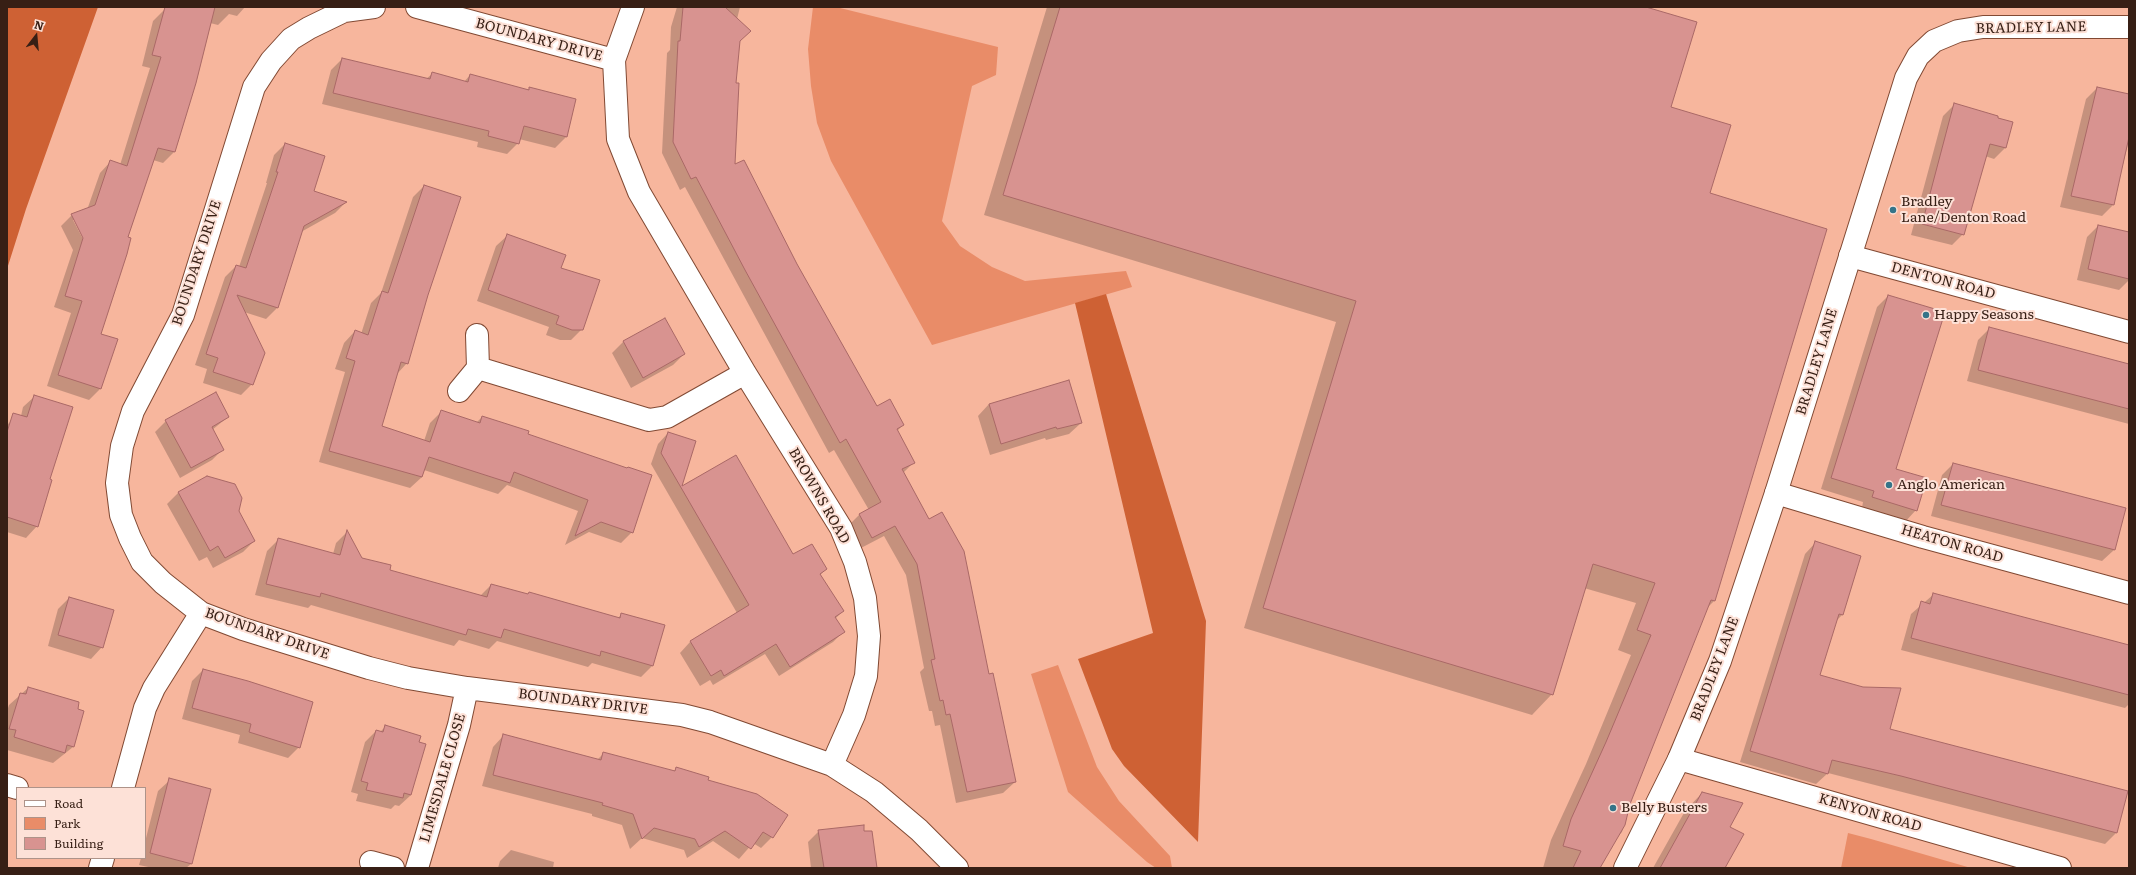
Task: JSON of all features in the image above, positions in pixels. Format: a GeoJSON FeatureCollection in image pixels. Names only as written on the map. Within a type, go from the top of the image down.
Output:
{"type":"FeatureCollection","features":[{"type":"Feature","properties":{"kind":"street","name":"BOUNDARY DRIVE"},"geometry":{"type":"LineString","coordinates":[[374,7],[344,9],[291,39],[270,61],[254,87],[183,315],[133,411],[122,446],[117,483],[121,515],[142,562],[163,583],[201,613],[243,629],[369,668],[408,678],[467,688],[682,715],[710,722],[832,765],[874,792],[919,830],[957,868]]}},
{"type":"Feature","properties":{"kind":"street","name":"BOUNDARY DRIVE"},"geometry":{"type":"LineString","coordinates":[[417,7],[614,60]]}},
{"type":"Feature","properties":{"kind":"street","name":"BROWNS ROAD"},"geometry":{"type":"LineString","coordinates":[[633,7],[614,60],[618,140],[639,192],[745,373],[841,528],[855,562],[865,598],[870,636],[866,676],[854,715],[832,765]]}},
{"type":"Feature","properties":{"kind":"street","name":"BRADLEY LANE"},"geometry":{"type":"LineString","coordinates":[[1625,868],[1679,759],[1720,661],[1776,493],[1906,78],[1918,56],[1934,41],[1958,31],[1983,27],[2129,27]]}},
{"type":"Feature","properties":{"kind":"street","name":"DENTON ROAD"},"geometry":{"type":"LineString","coordinates":[[1850,256],[2129,332]]}},
{"type":"Feature","properties":{"kind":"street"},"geometry":{"type":"LineString","coordinates":[[459,391],[478,368],[478,335]]}},
{"type":"Feature","properties":{"kind":"street"},"geometry":{"type":"LineString","coordinates":[[478,368],[648,420],[667,417],[745,373]]}},
{"type":"Feature","properties":{"kind":"street","name":"HEATON ROAD"},"geometry":{"type":"LineString","coordinates":[[1776,493],[1923,537],[2129,593]]}},
{"type":"Feature","properties":{"kind":"street"},"geometry":{"type":"LineString","coordinates":[[122,787],[145,708],[154,688],[201,613]]}},
{"type":"Feature","properties":{"kind":"street","name":"LIMESDALE CLOSE"},"geometry":{"type":"LineString","coordinates":[[417,868],[459,725],[467,688]]}},
{"type":"Feature","properties":{"kind":"street","name":"KENYON ROAD"},"geometry":{"type":"LineString","coordinates":[[1679,759],[2060,868]]}},
{"type":"Feature","properties":{"kind":"street"},"geometry":{"type":"LineString","coordinates":[[371,862],[393,868]]}},
{"type":"Feature","properties":{"kind":"green space"},"geometry":{"type":"Polygon","coordinates":[[[813,7],[836,7],[998,47],[996,75],[972,86],[942,221],[960,246],[992,267],[1025,281],[1126,271],[1132,287],[932,345],[831,161],[817,123],[811,86],[808,49],[813,7]]]}},
{"type":"Feature","properties":{"kind":"green space"},"geometry":{"type":"Polygon","coordinates":[[[1058,665],[1097,767],[1119,801],[1170,856],[1172,868],[1156,868],[1147,862],[1068,792],[1031,674],[1058,665]]]}},
{"type":"Feature","properties":{"kind":"green space"},"geometry":{"type":"Polygon","coordinates":[[[1848,833],[1871,839],[1971,868],[1841,868],[1848,833]]]}},
{"type":"Feature","properties":{"kind":"shaded area"},"geometry":{"type":"Polygon","coordinates":[[[7,7],[98,7],[26,209],[7,269],[7,7]]]}},
{"type":"Feature","properties":{"kind":"shaded area"},"geometry":{"type":"Polygon","coordinates":[[[1106,294],[1206,621],[1198,842],[1124,766],[1112,749],[1078,659],[1153,633],[1075,303],[1106,294]]]}},
{"type":"Feature","properties":{"kind":"building"},"geometry":{"type":"Polygon","coordinates":[[[165,7],[215,7],[196,83],[175,152],[158,148],[128,237],[131,238],[127,254],[101,334],[118,339],[101,389],[58,375],[82,301],[65,296],[83,238],[71,214],[95,205],[110,160],[127,166],[161,57],[152,55],[165,7]]]}},
{"type":"Feature","properties":{"kind":"building"},"geometry":{"type":"Polygon","coordinates":[[[683,7],[725,7],[751,31],[740,41],[736,83],[739,83],[735,164],[744,160],[797,264],[877,406],[890,399],[904,425],[897,429],[915,463],[902,469],[929,519],[942,512],[964,551],[989,674],[993,673],[1016,782],[967,792],[950,714],[946,715],[943,700],[940,701],[931,660],[935,659],[917,564],[895,526],[872,538],[859,514],[881,502],[846,439],[840,443],[696,177],[691,179],[673,142],[678,41],[680,41],[683,7]]]}},
{"type":"Feature","properties":{"kind":"building"},"geometry":{"type":"Polygon","coordinates":[[[1060,7],[1646,7],[1697,22],[1671,107],[1731,125],[1710,193],[1827,229],[1715,601],[1711,600],[1630,804],[1625,825],[1600,868],[1573,868],[1581,851],[1563,846],[1571,819],[1606,742],[1651,635],[1637,630],[1655,583],[1593,564],[1553,695],[1263,608],[1356,301],[1003,195],[1060,7]]]}},
{"type":"Feature","properties":{"kind":"building"},"geometry":{"type":"Polygon","coordinates":[[[342,58],[430,79],[432,72],[468,82],[470,74],[529,90],[529,87],[576,99],[567,137],[524,126],[519,144],[488,136],[489,131],[333,93],[342,58]]]}},
{"type":"Feature","properties":{"kind":"building"},"geometry":{"type":"Polygon","coordinates":[[[2097,87],[2129,94],[2129,137],[2114,205],[2071,196],[2097,87]]]}},
{"type":"Feature","properties":{"kind":"building"},"geometry":{"type":"Polygon","coordinates":[[[1954,103],[2013,122],[2006,148],[1990,144],[1964,235],[1922,224],[1954,103]]]}},
{"type":"Feature","properties":{"kind":"building"},"geometry":{"type":"Polygon","coordinates":[[[285,143],[325,156],[314,191],[347,202],[304,226],[278,308],[237,295],[265,353],[253,385],[213,372],[218,358],[206,354],[236,265],[246,268],[278,172],[276,172],[285,143]]]}},
{"type":"Feature","properties":{"kind":"building"},"geometry":{"type":"Polygon","coordinates":[[[424,185],[461,197],[428,295],[408,364],[401,362],[382,426],[430,442],[441,410],[480,423],[482,416],[529,431],[528,434],[627,468],[628,467],[652,475],[633,533],[601,522],[575,536],[588,500],[514,472],[510,483],[429,457],[422,477],[329,451],[355,361],[346,358],[355,330],[368,335],[382,291],[388,293],[424,185]]]}},
{"type":"Feature","properties":{"kind":"building"},"geometry":{"type":"Polygon","coordinates":[[[2098,225],[2129,232],[2129,279],[2088,269],[2098,225]]]}},
{"type":"Feature","properties":{"kind":"building"},"geometry":{"type":"Polygon","coordinates":[[[507,234],[566,255],[561,268],[600,280],[583,330],[572,330],[556,324],[559,316],[488,290],[507,234]]]}},
{"type":"Feature","properties":{"kind":"building"},"geometry":{"type":"Polygon","coordinates":[[[1888,295],[1945,312],[1896,469],[1927,478],[1917,511],[1872,497],[1874,491],[1831,478],[1888,295]]]}},
{"type":"Feature","properties":{"kind":"building"},"geometry":{"type":"Polygon","coordinates":[[[665,318],[685,354],[643,378],[623,341],[665,318]]]}},
{"type":"Feature","properties":{"kind":"building"},"geometry":{"type":"Polygon","coordinates":[[[1989,327],[2129,364],[2129,409],[1978,370],[1989,327]]]}},
{"type":"Feature","properties":{"kind":"building"},"geometry":{"type":"Polygon","coordinates":[[[1069,380],[1082,423],[1057,429],[1056,427],[1001,444],[989,404],[1069,380]]]}},
{"type":"Feature","properties":{"kind":"building"},"geometry":{"type":"Polygon","coordinates":[[[216,392],[229,417],[212,427],[224,450],[191,468],[165,420],[216,392]]]}},
{"type":"Feature","properties":{"kind":"building"},"geometry":{"type":"Polygon","coordinates":[[[34,395],[73,407],[50,479],[52,480],[38,527],[7,517],[7,432],[13,413],[27,417],[34,395]]]}},
{"type":"Feature","properties":{"kind":"building"},"geometry":{"type":"Polygon","coordinates":[[[668,432],[696,441],[682,486],[736,455],[793,554],[812,544],[827,569],[820,574],[844,611],[835,617],[845,632],[790,667],[776,644],[724,676],[721,670],[711,676],[690,641],[749,605],[661,453],[668,432]]]}},
{"type":"Feature","properties":{"kind":"building"},"geometry":{"type":"Polygon","coordinates":[[[1953,463],[2126,508],[2115,550],[1941,505],[1953,463]]]}},
{"type":"Feature","properties":{"kind":"building"},"geometry":{"type":"Polygon","coordinates":[[[207,476],[235,484],[242,498],[239,511],[255,541],[225,558],[218,546],[210,551],[178,492],[207,476]]]}},
{"type":"Feature","properties":{"kind":"building"},"geometry":{"type":"Polygon","coordinates":[[[347,530],[362,558],[391,565],[390,570],[487,597],[491,584],[528,594],[529,592],[620,618],[621,613],[665,625],[653,666],[601,651],[600,656],[504,629],[501,638],[468,629],[466,635],[321,593],[320,597],[266,584],[278,538],[340,555],[347,530]]]}},
{"type":"Feature","properties":{"kind":"building"},"geometry":{"type":"Polygon","coordinates":[[[1815,541],[1861,556],[1843,615],[1839,614],[1820,675],[1863,687],[1901,688],[1890,729],[2128,791],[2117,833],[1901,776],[1832,760],[1828,774],[1750,751],[1815,541]]]}},
{"type":"Feature","properties":{"kind":"building"},"geometry":{"type":"Polygon","coordinates":[[[1933,593],[2129,645],[2129,695],[1911,638],[1921,601],[1930,604],[1933,593]]]}},
{"type":"Feature","properties":{"kind":"building"},"geometry":{"type":"Polygon","coordinates":[[[69,597],[114,610],[103,648],[58,635],[69,597]]]}},
{"type":"Feature","properties":{"kind":"building"},"geometry":{"type":"Polygon","coordinates":[[[203,669],[248,681],[313,702],[300,748],[249,732],[251,724],[192,708],[203,669]]]}},
{"type":"Feature","properties":{"kind":"building"},"geometry":{"type":"Polygon","coordinates":[[[28,687],[79,702],[78,709],[84,711],[74,747],[67,745],[65,753],[14,737],[16,730],[9,729],[20,693],[26,694],[28,687]]]}},
{"type":"Feature","properties":{"kind":"building"},"geometry":{"type":"Polygon","coordinates":[[[385,725],[421,736],[419,742],[426,744],[411,795],[404,793],[403,798],[366,790],[368,783],[361,781],[376,730],[383,732],[385,725]]]}},
{"type":"Feature","properties":{"kind":"building"},"geometry":{"type":"Polygon","coordinates":[[[503,734],[601,760],[603,752],[675,771],[676,767],[709,777],[708,780],[757,794],[788,815],[773,838],[763,832],[751,849],[725,831],[699,847],[695,839],[654,828],[642,839],[633,814],[602,805],[603,803],[493,775],[503,734]]]}},
{"type":"Feature","properties":{"kind":"building"},"geometry":{"type":"Polygon","coordinates":[[[169,778],[211,789],[192,864],[150,853],[169,778]]]}},
{"type":"Feature","properties":{"kind":"building"},"geometry":{"type":"Polygon","coordinates":[[[1702,792],[1743,803],[1730,827],[1744,834],[1725,868],[1660,868],[1702,792]]]}},
{"type":"Feature","properties":{"kind":"building"},"geometry":{"type":"Polygon","coordinates":[[[864,825],[864,831],[872,831],[877,868],[824,868],[818,830],[864,825]]]}},
{"type":"Feature","properties":{"kind":"place","name":"Bradley Lane/Denton Road"},"geometry":{"type":"Point","coordinates":[1893,210]}},
{"type":"Feature","properties":{"kind":"place","name":"Happy Seasons"},"geometry":{"type":"Point","coordinates":[1926,315]}},
{"type":"Feature","properties":{"kind":"place","name":"Anglo American"},"geometry":{"type":"Point","coordinates":[1889,485]}},
{"type":"Feature","properties":{"kind":"place","name":"Belly Busters"},"geometry":{"type":"Point","coordinates":[1613,808]}}]}
